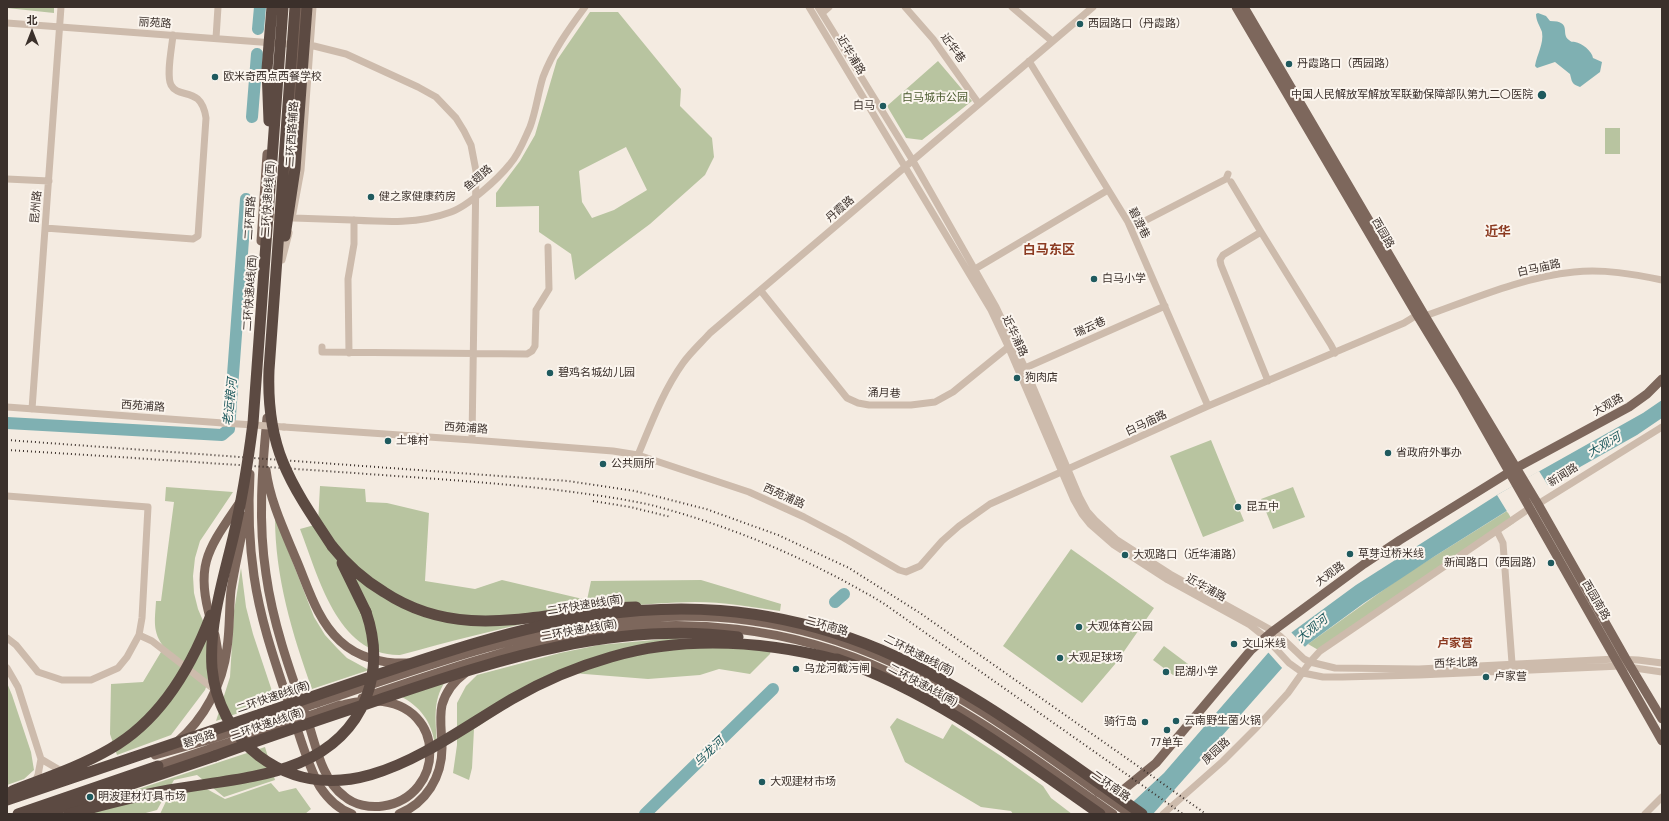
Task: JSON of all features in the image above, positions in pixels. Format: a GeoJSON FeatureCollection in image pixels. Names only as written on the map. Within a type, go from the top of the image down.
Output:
{"type":"FeatureCollection","features":[{"type":"Feature","properties":{"kind":"highway"},"geometry":{"type":"LineString","coordinates":[[266,213],[270,152],[267,74],[272,7]]}},
{"type":"Feature","properties":{"kind":"highway","name":"二环快速A线(西)"},"geometry":{"type":"LineString","coordinates":[[223,578],[240,504],[250,445],[266,213],[283,7]]}},
{"type":"Feature","properties":{"kind":"highway","name":"二环快速B线(西)"},"geometry":{"type":"LineString","coordinates":[[295,7],[268,386],[271,427],[277,450],[291,482],[332,546]]}},
{"type":"Feature","properties":{"kind":"highway"},"geometry":{"type":"LineString","coordinates":[[275,281],[294,184],[307,7]]}},
{"type":"Feature","properties":{"kind":"highway"},"geometry":{"type":"LineString","coordinates":[[332,546],[356,572],[387,595],[416,610],[448,619],[467,621],[496,621],[600,609],[647,607],[667,608]]}},
{"type":"Feature","properties":{"kind":"highway"},"geometry":{"type":"LineString","coordinates":[[69,814],[154,793],[243,779],[280,770],[314,756],[343,733],[357,715],[367,695],[372,675],[374,648],[371,627],[363,605],[351,579],[332,546]]}},
{"type":"Feature","properties":{"kind":"highway"},"geometry":{"type":"LineString","coordinates":[[223,578],[215,620],[212,658],[215,685],[224,712],[240,738],[263,759],[287,772],[315,779],[352,779],[378,773],[395,767],[431,750],[513,699],[545,682],[590,663],[636,651],[680,644],[734,643],[795,650],[842,661]]}},
{"type":"Feature","properties":{"kind":"highway"},"geometry":{"type":"LineString","coordinates":[[7,793],[95,757],[126,739],[150,719],[170,695],[192,657],[210,618],[223,578]]}},
{"type":"Feature","properties":{"kind":"highway","name":"二环快速B线(南)"},"geometry":{"type":"LineString","coordinates":[[7,800],[486,639],[527,628],[576,618],[624,611],[667,608],[732,611],[784,620],[832,632],[884,651],[937,678],[986,707],[1142,814]]}},
{"type":"Feature","properties":{"kind":"highway","name":"二环快速A线(南)"},"geometry":{"type":"LineString","coordinates":[[43,814],[465,671],[526,654],[580,642],[650,633],[718,635],[779,643],[842,661],[894,683],[948,712],[1024,761],[1100,814]]}},
{"type":"Feature","properties":{"kind":"highway","name":"碧鸡路"},"geometry":{"type":"LineString","coordinates":[[7,805],[155,756]]}},
{"type":"Feature","properties":{"kind":"highway","name":"碧鸡路"},"geometry":{"type":"LineString","coordinates":[[18,814],[158,766]]}},
{"type":"Feature","properties":{"kind":"main road","name":"二环西路"},"geometry":{"type":"LineString","coordinates":[[250,479],[278,7]]}},
{"type":"Feature","properties":{"kind":"main road"},"geometry":{"type":"LineString","coordinates":[[301,7],[304,45],[289,218],[282,260],[261,480],[261,521],[268,586],[282,645],[330,781],[340,794],[348,800],[366,806],[379,807],[391,805],[402,800],[420,783],[426,772],[430,754],[428,738],[418,719],[401,706],[385,702],[357,702],[336,707]]}},
{"type":"Feature","properties":{"kind":"main road","name":"西园路"},"geometry":{"type":"LineString","coordinates":[[1236,7],[1421,316]]}},
{"type":"Feature","properties":{"kind":"main road","name":"西园路"},"geometry":{"type":"LineString","coordinates":[[1244,7],[1462,389],[1512,470]]}},
{"type":"Feature","properties":{"kind":"main road","name":"大观路"},"geometry":{"type":"LineString","coordinates":[[1094,814],[1156,763],[1265,637],[1364,564],[1512,470],[1629,407],[1647,394],[1662,380]]}},
{"type":"Feature","properties":{"kind":"main road"},"geometry":{"type":"LineString","coordinates":[[264,444],[268,482],[277,513],[317,609],[324,622],[341,642],[360,655],[371,659],[393,663],[428,661],[474,651]]}},
{"type":"Feature","properties":{"kind":"main road","name":"西园南路"},"geometry":{"type":"LineString","coordinates":[[1512,470],[1621,662],[1662,740]]}},
{"type":"Feature","properties":{"kind":"main road"},"geometry":{"type":"LineString","coordinates":[[216,688],[219,667],[218,653],[204,593],[204,570],[208,554],[214,540],[242,498],[250,479]]}},
{"type":"Feature","properties":{"kind":"main road"},"geometry":{"type":"LineString","coordinates":[[155,756],[175,744],[186,733],[202,713],[216,688],[226,655],[232,587],[241,541],[250,479]]}},
{"type":"Feature","properties":{"kind":"main road"},"geometry":{"type":"LineString","coordinates":[[250,479],[249,522],[252,564],[261,612],[271,649],[317,781],[332,802],[352,814]]}},
{"type":"Feature","properties":{"kind":"main road","name":"二环南路"},"geometry":{"type":"LineString","coordinates":[[474,651],[560,628],[649,616],[720,618],[789,628],[860,649],[917,675],[995,722],[1130,814]]}},
{"type":"Feature","properties":{"kind":"main road","name":"二环南路"},"geometry":{"type":"LineString","coordinates":[[503,652],[579,635],[649,626],[685,625],[719,627],[794,639],[850,656],[888,671],[918,687],[990,730],[1113,814]]}},
{"type":"Feature","properties":{"kind":"main road","name":"碧鸡路"},"geometry":{"type":"LineString","coordinates":[[155,756],[208,740],[474,651]]}},
{"type":"Feature","properties":{"kind":"main road"},"geometry":{"type":"LineString","coordinates":[[399,814],[408,810],[420,801],[430,790],[437,777],[442,756],[441,712],[448,691],[455,681],[466,672],[503,652]]}},
{"type":"Feature","properties":{"kind":"main road","name":"碧鸡路"},"geometry":{"type":"LineString","coordinates":[[158,766],[503,652]]}},
{"type":"Feature","properties":{"kind":"main road","name":"西园南路"},"geometry":{"type":"LineString","coordinates":[[1621,662],[1631,668],[1662,720]]}},
{"type":"Feature","properties":{"kind":"street","name":"昆州路"},"geometry":{"type":"LineString","coordinates":[[32,409],[61,7]]}},
{"type":"Feature","properties":{"kind":"street"},"geometry":{"type":"LineString","coordinates":[[216,38],[218,7]]}},
{"type":"Feature","properties":{"kind":"street"},"geometry":{"type":"LineString","coordinates":[[304,45],[313,7]]}},
{"type":"Feature","properties":{"kind":"street","name":"鱼翅路"},"geometry":{"type":"LineString","coordinates":[[266,213],[289,218],[405,222],[452,212],[477,196],[510,164],[520,148],[531,125],[543,78],[552,56],[562,38],[584,7]]}},
{"type":"Feature","properties":{"kind":"street","name":"近华浦路"},"geometry":{"type":"LineString","coordinates":[[809,7],[1025,368],[1082,514],[1099,534],[1168,580],[1248,625],[1265,637]]}},
{"type":"Feature","properties":{"kind":"street"},"geometry":{"type":"LineString","coordinates":[[820,10],[829,7]]}},
{"type":"Feature","properties":{"kind":"street","name":"近华巷"},"geometry":{"type":"LineString","coordinates":[[905,7],[933,39],[979,104]]}},
{"type":"Feature","properties":{"kind":"street"},"geometry":{"type":"LineString","coordinates":[[1012,7],[1052,41]]}},
{"type":"Feature","properties":{"kind":"street","name":"丹霞路"},"geometry":{"type":"LineString","coordinates":[[638,455],[660,403],[683,362],[710,333],[1093,7]]}},
{"type":"Feature","properties":{"kind":"street","name":"近华浦路"},"geometry":{"type":"LineString","coordinates":[[820,10],[913,161],[996,307],[1066,471],[1087,511],[1103,529],[1170,574],[1273,631]]}},
{"type":"Feature","properties":{"kind":"street","name":"丽苑路"},"geometry":{"type":"LineString","coordinates":[[7,23],[304,45],[346,54],[418,87],[436,97],[456,118],[471,145],[476,171],[477,196],[472,440]]}},
{"type":"Feature","properties":{"kind":"street"},"geometry":{"type":"LineString","coordinates":[[45,228],[193,239],[198,236],[200,229],[206,118],[205,108],[202,102],[196,97],[174,88],[170,84],[169,76],[173,35]]}},
{"type":"Feature","properties":{"kind":"street","name":"碧澄巷"},"geometry":{"type":"LineString","coordinates":[[1029,61],[1131,228],[1208,406]]}},
{"type":"Feature","properties":{"kind":"street"},"geometry":{"type":"LineString","coordinates":[[1131,228],[1226,179],[1228,174]]}},
{"type":"Feature","properties":{"kind":"street"},"geometry":{"type":"LineString","coordinates":[[7,178],[49,181]]}},
{"type":"Feature","properties":{"kind":"street"},"geometry":{"type":"LineString","coordinates":[[1231,182],[1335,353]]}},
{"type":"Feature","properties":{"kind":"street"},"geometry":{"type":"LineString","coordinates":[[975,269],[1108,190]]}},
{"type":"Feature","properties":{"kind":"street"},"geometry":{"type":"LineString","coordinates":[[349,353],[348,279],[354,244],[354,220]]}},
{"type":"Feature","properties":{"kind":"street"},"geometry":{"type":"LineString","coordinates":[[1261,232],[1223,255],[1220,260],[1268,381]]}},
{"type":"Feature","properties":{"kind":"street"},"geometry":{"type":"LineString","coordinates":[[322,347],[322,352],[349,353],[527,354],[532,351],[535,346],[536,310],[549,289],[548,247]]}},
{"type":"Feature","properties":{"kind":"street","name":"白马庙路"},"geometry":{"type":"LineString","coordinates":[[899,570],[906,572],[920,566],[942,541],[959,526],[990,504],[1208,406],[1421,316],[1508,287],[1547,276],[1575,272],[1606,272],[1636,274],[1662,280]]}},
{"type":"Feature","properties":{"kind":"street","name":"涌月巷"},"geometry":{"type":"LineString","coordinates":[[761,291],[847,398],[869,406],[925,404],[944,398],[1011,344]]}},
{"type":"Feature","properties":{"kind":"street","name":"瑞云巷"},"geometry":{"type":"LineString","coordinates":[[1025,368],[1165,306]]}},
{"type":"Feature","properties":{"kind":"street","name":"西苑浦路"},"geometry":{"type":"LineString","coordinates":[[7,407],[472,440],[613,451],[638,455],[749,492],[804,517],[899,570]]}},
{"type":"Feature","properties":{"kind":"street","name":"新闻路"},"geometry":{"type":"LineString","coordinates":[[1497,531],[1532,503],[1662,427]]}},
{"type":"Feature","properties":{"kind":"street"},"geometry":{"type":"LineString","coordinates":[[7,496],[148,507],[142,618],[139,635],[134,646],[118,668],[91,680],[62,680],[38,672],[16,645],[7,638]]}},
{"type":"Feature","properties":{"kind":"street"},"geometry":{"type":"LineString","coordinates":[[1497,531],[1503,543],[1512,663]]}},
{"type":"Feature","properties":{"kind":"street","name":"庚园路"},"geometry":{"type":"LineString","coordinates":[[1163,814],[1223,761],[1257,727],[1288,693],[1310,662],[1331,642],[1497,531]]}},
{"type":"Feature","properties":{"kind":"street","name":"西华北路"},"geometry":{"type":"LineString","coordinates":[[1273,631],[1283,638],[1299,655],[1310,662],[1335,668],[1418,669],[1512,663],[1662,663]]}},
{"type":"Feature","properties":{"kind":"street"},"geometry":{"type":"LineString","coordinates":[[139,635],[152,642],[216,688]]}},
{"type":"Feature","properties":{"kind":"street","name":"西华北路"},"geometry":{"type":"LineString","coordinates":[[1265,637],[1289,663],[1303,673],[1323,677],[1621,662]]}},
{"type":"Feature","properties":{"kind":"street"},"geometry":{"type":"LineString","coordinates":[[7,668],[18,687],[41,759],[38,775],[27,798]]}},
{"type":"Feature","properties":{"kind":"street"},"geometry":{"type":"LineString","coordinates":[[1631,668],[1662,672]]}},
{"type":"Feature","properties":{"kind":"street"},"geometry":{"type":"LineString","coordinates":[[41,759],[57,770],[80,780]]}},
{"type":"Feature","properties":{"kind":"street"},"geometry":{"type":"LineString","coordinates":[[1645,814],[1662,797]]}},
{"type":"Feature","properties":{"kind":"green space"},"geometry":{"type":"Polygon","coordinates":[[[54,7],[54,13],[7,8],[54,7]]]}},
{"type":"Feature","properties":{"kind":"green space"},"geometry":{"type":"Polygon","coordinates":[[[590,12],[618,12],[681,89],[680,106],[712,138],[714,157],[705,175],[650,224],[575,280],[571,254],[539,232],[539,206],[496,207],[496,193],[520,161],[535,135],[557,60],[590,12]],[[626,147],[579,171],[582,202],[592,218],[614,210],[647,190],[626,147]]]}},
{"type":"Feature","properties":{"kind":"green space","name":"白马城市公园"},"geometry":{"type":"Polygon","coordinates":[[[938,61],[972,101],[922,140],[906,138],[887,106],[938,61]]]}},
{"type":"Feature","properties":{"kind":"green space"},"geometry":{"type":"Polygon","coordinates":[[[1605,128],[1620,128],[1620,154],[1605,154],[1605,128]]]}},
{"type":"Feature","properties":{"kind":"green space"},"geometry":{"type":"Polygon","coordinates":[[[1211,440],[1244,521],[1203,537],[1170,456],[1211,440]]]}},
{"type":"Feature","properties":{"kind":"green space"},"geometry":{"type":"Polygon","coordinates":[[[320,486],[365,489],[366,502],[387,503],[429,513],[425,581],[475,589],[502,580],[587,600],[591,581],[701,580],[781,604],[780,611],[706,602],[658,603],[583,612],[546,619],[400,655],[378,652],[360,642],[345,628],[333,610],[314,568],[300,529],[318,524],[320,486]]]}},
{"type":"Feature","properties":{"kind":"green space"},"geometry":{"type":"Polygon","coordinates":[[[166,487],[233,492],[200,541],[195,558],[193,576],[194,593],[198,609],[210,637],[211,674],[205,690],[171,735],[117,755],[110,734],[111,684],[143,682],[164,647],[156,631],[155,620],[156,601],[161,601],[174,502],[165,501],[166,487]]]}},
{"type":"Feature","properties":{"kind":"green space"},"geometry":{"type":"Polygon","coordinates":[[[1293,487],[1305,517],[1273,529],[1261,499],[1293,487]]]}},
{"type":"Feature","properties":{"kind":"green space"},"geometry":{"type":"Polygon","coordinates":[[[1507,511],[1514,523],[1320,651],[1308,644],[1403,576],[1507,511]]]}},
{"type":"Feature","properties":{"kind":"green space"},"geometry":{"type":"Polygon","coordinates":[[[275,517],[314,617],[325,635],[347,658],[369,670],[312,689],[298,647],[281,583],[275,517]]]}},
{"type":"Feature","properties":{"kind":"green space","name":"大观体育公园"},"geometry":{"type":"Polygon","coordinates":[[[1071,549],[1154,608],[1116,663],[1082,703],[1003,646],[1071,549]]]}},
{"type":"Feature","properties":{"kind":"green space"},"geometry":{"type":"Polygon","coordinates":[[[241,568],[246,607],[253,634],[275,700],[216,721],[230,677],[234,611],[241,568]]]}},
{"type":"Feature","properties":{"kind":"green space"},"geometry":{"type":"Polygon","coordinates":[[[676,638],[771,650],[770,654],[750,674],[719,669],[700,675],[648,679],[572,673],[511,705],[474,729],[472,768],[469,780],[453,773],[457,745],[457,703],[466,686],[477,675],[560,653],[599,645],[676,638]]]}},
{"type":"Feature","properties":{"kind":"green space"},"geometry":{"type":"Polygon","coordinates":[[[1164,646],[1188,664],[1177,678],[1153,660],[1164,646]]]}},
{"type":"Feature","properties":{"kind":"green space"},"geometry":{"type":"Polygon","coordinates":[[[445,682],[436,704],[437,745],[435,745],[431,729],[424,716],[407,700],[400,696],[445,682]]]}},
{"type":"Feature","properties":{"kind":"green space"},"geometry":{"type":"Polygon","coordinates":[[[7,683],[31,752],[34,770],[24,779],[7,785],[7,683]]]}},
{"type":"Feature","properties":{"kind":"green space"},"geometry":{"type":"Polygon","coordinates":[[[897,718],[943,739],[952,724],[1043,786],[1051,798],[1072,814],[1013,814],[1011,811],[981,807],[905,762],[890,727],[897,718]]]}},
{"type":"Feature","properties":{"kind":"green space"},"geometry":{"type":"Polygon","coordinates":[[[265,747],[275,780],[224,797],[197,775],[174,780],[157,810],[142,814],[63,814],[265,747]]]}},
{"type":"Feature","properties":{"kind":"green space"},"geometry":{"type":"Polygon","coordinates":[[[271,783],[279,792],[296,788],[311,809],[305,814],[160,814],[169,795],[205,788],[225,799],[271,783]]]}},
{"type":"Feature","properties":{"kind":"water"},"geometry":{"type":"Polygon","coordinates":[[[1538,13],[1546,16],[1550,21],[1564,25],[1565,34],[1569,40],[1584,46],[1589,50],[1593,58],[1602,62],[1600,72],[1580,87],[1573,83],[1570,74],[1555,62],[1537,68],[1535,66],[1542,36],[1542,32],[1536,17],[1536,14],[1538,13]]]}},
{"type":"Feature","properties":{"kind":"water","name":"大观河"},"geometry":{"type":"Polygon","coordinates":[[[1662,400],[1662,418],[1637,435],[1548,485],[1435,556],[1364,603],[1308,644],[1282,668],[1153,814],[1120,814],[1164,773],[1268,653],[1292,632],[1356,585],[1497,495],[1643,413],[1662,400]]]}},
{"type":"Feature","properties":{"kind":"pier"},"geometry":{"type":"Polygon","coordinates":[[[1539,471],[1549,487],[1508,513],[1497,495],[1539,471]]]}},
{"type":"Feature","properties":{"kind":"pier"},"geometry":{"type":"Polygon","coordinates":[[[1290,631],[1306,648],[1283,669],[1267,651],[1290,631]]]}},
{"type":"Feature","properties":{"kind":"waterway","name":"老运粮河"},"geometry":{"type":"LineString","coordinates":[[258,29],[260,7]]}},
{"type":"Feature","properties":{"kind":"waterway","name":"老运粮河"},"geometry":{"type":"LineString","coordinates":[[252,117],[257,54]]}},
{"type":"Feature","properties":{"kind":"waterway","name":"老运粮河"},"geometry":{"type":"LineString","coordinates":[[7,423],[222,435],[229,429],[246,199]]}},
{"type":"Feature","properties":{"kind":"waterway","name":"乌龙河"},"geometry":{"type":"LineString","coordinates":[[835,602],[844,594]]}},
{"type":"Feature","properties":{"kind":"waterway","name":"乌龙河"},"geometry":{"type":"LineString","coordinates":[[645,814],[773,689]]}},
{"type":"Feature","properties":{"kind":"railway"},"geometry":{"type":"LineString","coordinates":[[7,440],[568,481],[635,491],[706,509],[778,535],[849,568],[920,613],[1206,814]]}},
{"type":"Feature","properties":{"kind":"railway"},"geometry":{"type":"LineString","coordinates":[[7,450],[430,478],[507,485],[616,498],[681,513],[770,546],[828,572],[883,603],[1183,814]]}},
{"type":"Feature","properties":{"kind":"railway"},"geometry":{"type":"LineString","coordinates":[[593,501],[630,507],[671,517]]}},
{"type":"Feature","properties":{"kind":"place","name":"西园路口（丹霞路）"},"geometry":{"type":"Point","coordinates":[1080,24]}},
{"type":"Feature","properties":{"kind":"place","name":"丹霞路口（西园路）"},"geometry":{"type":"Point","coordinates":[1289,64]}},
{"type":"Feature","properties":{"kind":"place","name":"欧米奇西点西餐学校"},"geometry":{"type":"Point","coordinates":[215,77]}},
{"type":"Feature","properties":{"kind":"place","name":"中国人民解放军解放军联勤保障部队第九二〇医院"},"geometry":{"type":"Point","coordinates":[1542,95]}},
{"type":"Feature","properties":{"kind":"place","name":"白马"},"geometry":{"type":"Point","coordinates":[883,106]}},
{"type":"Feature","properties":{"kind":"place","name":"健之家健康药房"},"geometry":{"type":"Point","coordinates":[371,197]}},
{"type":"Feature","properties":{"kind":"place","name":"白马小学"},"geometry":{"type":"Point","coordinates":[1094,279]}},
{"type":"Feature","properties":{"kind":"place","name":"碧鸡名城幼儿园"},"geometry":{"type":"Point","coordinates":[550,373]}},
{"type":"Feature","properties":{"kind":"place","name":"狗肉店"},"geometry":{"type":"Point","coordinates":[1017,378]}},
{"type":"Feature","properties":{"kind":"place","name":"土堆村"},"geometry":{"type":"Point","coordinates":[388,441]}},
{"type":"Feature","properties":{"kind":"place","name":"省政府外事办"},"geometry":{"type":"Point","coordinates":[1388,453]}},
{"type":"Feature","properties":{"kind":"place","name":"公共厕所"},"geometry":{"type":"Point","coordinates":[603,464]}},
{"type":"Feature","properties":{"kind":"place","name":"昆五中"},"geometry":{"type":"Point","coordinates":[1238,507]}},
{"type":"Feature","properties":{"kind":"place","name":"草芽过桥米线"},"geometry":{"type":"Point","coordinates":[1350,554]}},
{"type":"Feature","properties":{"kind":"place","name":"大观路口（近华浦路）"},"geometry":{"type":"Point","coordinates":[1125,555]}},
{"type":"Feature","properties":{"kind":"place","name":"新闻路口（西园路）"},"geometry":{"type":"Point","coordinates":[1551,563]}},
{"type":"Feature","properties":{"kind":"place","name":"大观体育公园"},"geometry":{"type":"Point","coordinates":[1079,627]}},
{"type":"Feature","properties":{"kind":"place","name":"文山米线"},"geometry":{"type":"Point","coordinates":[1234,644]}},
{"type":"Feature","properties":{"kind":"place","name":"大观足球场"},"geometry":{"type":"Point","coordinates":[1060,658]}},
{"type":"Feature","properties":{"kind":"place","name":"乌龙河截污闸"},"geometry":{"type":"Point","coordinates":[796,669]}},
{"type":"Feature","properties":{"kind":"place","name":"昆湖小学"},"geometry":{"type":"Point","coordinates":[1166,672]}},
{"type":"Feature","properties":{"kind":"place","name":"卢家营"},"geometry":{"type":"Point","coordinates":[1486,677]}},
{"type":"Feature","properties":{"kind":"place","name":"云南野生菌火锅"},"geometry":{"type":"Point","coordinates":[1176,721]}},
{"type":"Feature","properties":{"kind":"place","name":"骑行岛"},"geometry":{"type":"Point","coordinates":[1145,722]}},
{"type":"Feature","properties":{"kind":"place","name":"77单车"},"geometry":{"type":"Point","coordinates":[1167,730]}},
{"type":"Feature","properties":{"kind":"place","name":"大观建材市场"},"geometry":{"type":"Point","coordinates":[762,782]}},
{"type":"Feature","properties":{"kind":"place","name":"明波建材灯具市场"},"geometry":{"type":"Point","coordinates":[90,797]}},
{"type":"Feature","properties":{"kind":"district","name":"近华"},"geometry":{"type":"Point","coordinates":[1498,232]}},
{"type":"Feature","properties":{"kind":"district","name":"白马东区"},"geometry":{"type":"Point","coordinates":[1049,250]}},
{"type":"Feature","properties":{"kind":"district","name":"卢家营"},"geometry":{"type":"Point","coordinates":[1455,643]}}]}
